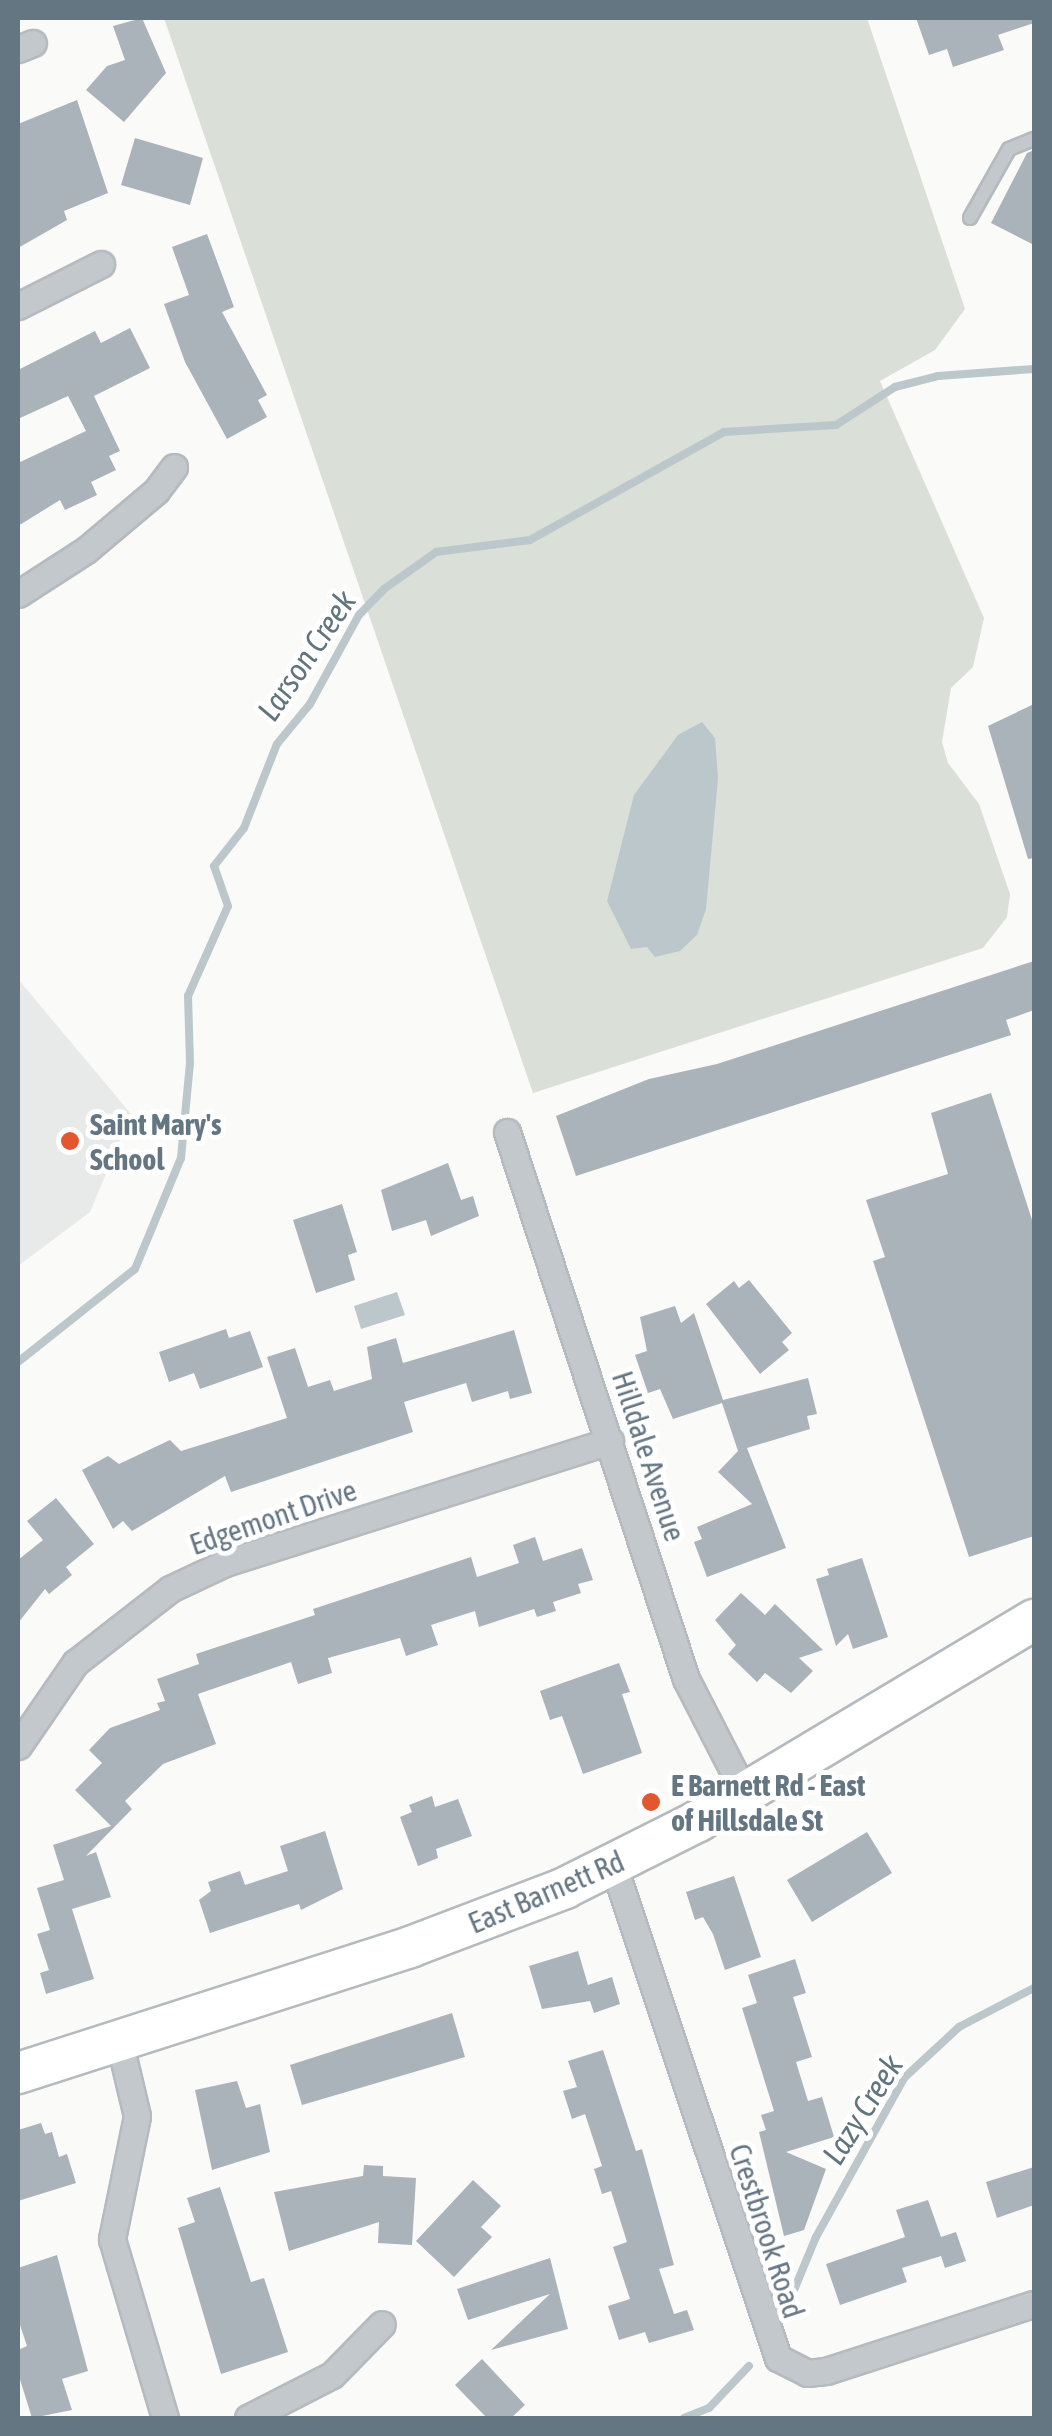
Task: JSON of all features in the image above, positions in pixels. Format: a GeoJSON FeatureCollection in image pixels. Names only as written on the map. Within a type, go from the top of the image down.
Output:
{"type":"FeatureCollection","features":[{"type":"Feature","properties":{"kind":"main road","name":"East Barnett Rd"},"geometry":{"type":"LineString","coordinates":[[18,2072],[410,1947],[613,1864],[744,1794],[1034,1620]]}},
{"type":"Feature","properties":{"kind":"street"},"geometry":{"type":"LineString","coordinates":[[18,306],[101,264]]}},
{"type":"Feature","properties":{"kind":"street"},"geometry":{"type":"LineString","coordinates":[[18,594],[86,550],[156,491],[174,467]]}},
{"type":"Feature","properties":{"kind":"street","name":"Hilldale Avenue"},"geometry":{"type":"LineString","coordinates":[[507,1132],[686,1678],[744,1794]]}},
{"type":"Feature","properties":{"kind":"street","name":"Edgemont Drive"},"geometry":{"type":"LineString","coordinates":[[18,1746],[76,1663],[170,1589],[226,1564],[610,1441]]}},
{"type":"Feature","properties":{"kind":"street","name":"Crestbrook Road"},"geometry":{"type":"LineString","coordinates":[[613,1864],[778,2358],[806,2373],[826,2371],[1034,2304]]}},
{"type":"Feature","properties":{"kind":"street"},"geometry":{"type":"LineString","coordinates":[[118,2040],[137,2116],[114,2252],[166,2418]]}},
{"type":"Feature","properties":{"kind":"street"},"geometry":{"type":"LineString","coordinates":[[248,2418],[332,2375],[382,2324]]}},
{"type":"Feature","properties":{"kind":"lane"},"geometry":{"type":"LineString","coordinates":[[970,218],[1009,149],[1034,139]]}},
{"type":"Feature","properties":{"kind":"shaded area"},"geometry":{"type":"Polygon","coordinates":[[[164,18],[867,18],[965,309],[935,350],[880,381],[984,618],[973,667],[951,688],[942,742],[948,763],[979,804],[1010,894],[1007,917],[983,948],[533,1093],[164,18]]]}},
{"type":"Feature","properties":{"kind":"shaded area"},"geometry":{"type":"Polygon","coordinates":[[[702,722],[715,738],[718,779],[706,909],[697,935],[680,951],[655,957],[647,947],[631,949],[607,901],[634,795],[678,735],[702,722]]]}},
{"type":"Feature","properties":{"kind":"shaded area","name":"Saint Mary's School"},"geometry":{"type":"Polygon","coordinates":[[[18,979],[131,1114],[90,1212],[18,1266],[18,979]]]}},
{"type":"Feature","properties":{"kind":"shaded area"},"geometry":{"type":"Polygon","coordinates":[[[397,1292],[405,1315],[361,1329],[354,1306],[397,1292]]]}},
{"type":"Feature","properties":{"kind":"building"},"geometry":{"type":"Polygon","coordinates":[[[142,18],[166,73],[124,122],[86,90],[107,66],[125,60],[113,26],[142,18]]]}},
{"type":"Feature","properties":{"kind":"building"},"geometry":{"type":"Polygon","coordinates":[[[916,18],[1034,18],[1034,23],[998,35],[1004,50],[953,67],[947,49],[929,55],[916,18]]]}},
{"type":"Feature","properties":{"kind":"building"},"geometry":{"type":"Polygon","coordinates":[[[77,100],[108,193],[64,211],[67,220],[18,248],[18,124],[77,100]]]}},
{"type":"Feature","properties":{"kind":"building"},"geometry":{"type":"Polygon","coordinates":[[[135,138],[203,158],[190,205],[121,185],[135,138]]]}},
{"type":"Feature","properties":{"kind":"building"},"geometry":{"type":"Polygon","coordinates":[[[1034,150],[1034,245],[991,223],[1027,153],[1034,150]]]}},
{"type":"Feature","properties":{"kind":"building"},"geometry":{"type":"Polygon","coordinates":[[[207,234],[234,307],[222,312],[267,395],[258,400],[267,417],[227,439],[185,362],[164,304],[189,295],[172,247],[207,234]]]}},
{"type":"Feature","properties":{"kind":"building"},"geometry":{"type":"Polygon","coordinates":[[[130,328],[150,368],[94,396],[120,451],[109,456],[116,470],[91,482],[97,495],[65,510],[60,500],[18,526],[18,463],[86,431],[68,396],[18,419],[18,370],[95,331],[101,343],[130,328]]]}},
{"type":"Feature","properties":{"kind":"building"},"geometry":{"type":"Polygon","coordinates":[[[1034,704],[1034,858],[1028,859],[988,726],[1034,704]]]}},
{"type":"Feature","properties":{"kind":"building"},"geometry":{"type":"Polygon","coordinates":[[[1034,961],[1034,1010],[1006,1020],[1011,1035],[576,1176],[556,1116],[649,1079],[717,1064],[1034,961]]]}},
{"type":"Feature","properties":{"kind":"building"},"geometry":{"type":"Polygon","coordinates":[[[991,1093],[1034,1226],[1034,1536],[969,1557],[873,1261],[885,1257],[866,1200],[948,1174],[931,1113],[991,1093]]]}},
{"type":"Feature","properties":{"kind":"building"},"geometry":{"type":"Polygon","coordinates":[[[448,1163],[461,1200],[473,1196],[479,1216],[431,1236],[426,1220],[392,1231],[381,1190],[448,1163]]]}},
{"type":"Feature","properties":{"kind":"building"},"geometry":{"type":"Polygon","coordinates":[[[342,1204],[357,1252],[348,1255],[355,1280],[316,1293],[293,1220],[342,1204]]]}},
{"type":"Feature","properties":{"kind":"building"},"geometry":{"type":"Polygon","coordinates":[[[749,1280],[792,1333],[782,1342],[789,1350],[760,1374],[706,1304],[734,1281],[739,1288],[749,1280]]]}},
{"type":"Feature","properties":{"kind":"building"},"geometry":{"type":"Polygon","coordinates":[[[675,1306],[681,1323],[694,1313],[723,1400],[808,1378],[817,1414],[807,1416],[810,1429],[747,1448],[786,1548],[707,1577],[694,1542],[702,1539],[697,1527],[752,1504],[718,1472],[738,1451],[722,1403],[673,1419],[660,1389],[648,1393],[635,1355],[647,1351],[640,1317],[675,1306]]]}},
{"type":"Feature","properties":{"kind":"building"},"geometry":{"type":"Polygon","coordinates":[[[226,1329],[229,1338],[250,1331],[263,1367],[200,1389],[194,1373],[169,1382],[159,1352],[226,1329]]]}},
{"type":"Feature","properties":{"kind":"building"},"geometry":{"type":"Polygon","coordinates":[[[514,1330],[532,1393],[510,1399],[508,1391],[472,1402],[466,1383],[404,1402],[413,1432],[231,1492],[225,1476],[132,1531],[123,1521],[113,1529],[82,1470],[108,1456],[119,1464],[170,1440],[181,1451],[287,1418],[267,1357],[295,1348],[308,1387],[330,1380],[334,1391],[372,1379],[367,1347],[396,1338],[403,1363],[514,1330]]]}},
{"type":"Feature","properties":{"kind":"building"},"geometry":{"type":"Polygon","coordinates":[[[56,1498],[94,1544],[66,1567],[72,1575],[49,1594],[45,1589],[18,1623],[18,1560],[43,1540],[27,1521],[56,1498]]]}},
{"type":"Feature","properties":{"kind":"building"},"geometry":{"type":"Polygon","coordinates":[[[535,1537],[543,1561],[582,1548],[593,1580],[578,1584],[581,1593],[553,1602],[556,1611],[537,1617],[534,1609],[479,1627],[475,1611],[431,1625],[438,1645],[406,1656],[400,1638],[328,1658],[332,1673],[298,1684],[291,1662],[198,1694],[216,1744],[163,1764],[125,1801],[132,1809],[86,1856],[96,1852],[111,1897],[72,1909],[94,1979],[46,1994],[40,1973],[49,1970],[37,1934],[50,1930],[37,1888],[64,1880],[53,1845],[111,1826],[75,1790],[102,1763],[89,1750],[110,1728],[160,1710],[157,1703],[165,1701],[157,1679],[199,1664],[196,1654],[315,1615],[313,1609],[471,1557],[477,1577],[519,1563],[513,1545],[535,1537]]]}},
{"type":"Feature","properties":{"kind":"building"},"geometry":{"type":"Polygon","coordinates":[[[862,1558],[888,1637],[853,1649],[848,1634],[836,1646],[816,1579],[829,1575],[827,1569],[862,1558]]]}},
{"type":"Feature","properties":{"kind":"building"},"geometry":{"type":"Polygon","coordinates":[[[741,1593],[765,1615],[775,1604],[823,1650],[799,1658],[813,1671],[791,1693],[765,1673],[757,1682],[728,1654],[736,1645],[715,1620],[741,1593]]]}},
{"type":"Feature","properties":{"kind":"building"},"geometry":{"type":"Polygon","coordinates":[[[619,1663],[630,1692],[622,1694],[642,1753],[583,1774],[562,1716],[550,1720],[540,1691],[619,1663]]]}},
{"type":"Feature","properties":{"kind":"building"},"geometry":{"type":"Polygon","coordinates":[[[432,1796],[435,1807],[458,1799],[472,1836],[436,1849],[438,1858],[418,1866],[400,1817],[412,1812],[409,1805],[432,1796]]]}},
{"type":"Feature","properties":{"kind":"building"},"geometry":{"type":"Polygon","coordinates":[[[325,1831],[343,1889],[301,1910],[299,1904],[210,1933],[199,1900],[211,1891],[208,1882],[240,1871],[245,1885],[288,1871],[280,1846],[325,1831]]]}},
{"type":"Feature","properties":{"kind":"building"},"geometry":{"type":"Polygon","coordinates":[[[867,1832],[892,1873],[812,1922],[787,1880],[867,1832]]]}},
{"type":"Feature","properties":{"kind":"building"},"geometry":{"type":"Polygon","coordinates":[[[734,1876],[761,1957],[725,1970],[713,1934],[703,1917],[695,1920],[686,1892],[734,1876]]]}},
{"type":"Feature","properties":{"kind":"building"},"geometry":{"type":"Polygon","coordinates":[[[578,1951],[588,1985],[612,1977],[620,2004],[594,2013],[590,2001],[542,2009],[529,1966],[578,1951]]]}},
{"type":"Feature","properties":{"kind":"building"},"geometry":{"type":"Polygon","coordinates":[[[795,1959],[806,1993],[793,1997],[812,2057],[796,2062],[808,2101],[822,2097],[834,2137],[786,2152],[826,2169],[804,2230],[784,2236],[759,2132],[766,2130],[761,2115],[774,2111],[742,2008],[757,2003],[748,1975],[795,1959]]]}},
{"type":"Feature","properties":{"kind":"building"},"geometry":{"type":"Polygon","coordinates":[[[452,2013],[465,2057],[302,2105],[290,2065],[452,2013]]]}},
{"type":"Feature","properties":{"kind":"building"},"geometry":{"type":"Polygon","coordinates":[[[603,2050],[636,2151],[642,2149],[674,2265],[659,2269],[674,2314],[687,2310],[694,2330],[649,2343],[645,2332],[619,2340],[608,2306],[630,2299],[613,2247],[627,2242],[611,2191],[602,2194],[594,2169],[602,2166],[585,2114],[572,2119],[563,2091],[577,2087],[568,2061],[603,2050]]]}},
{"type":"Feature","properties":{"kind":"building"},"geometry":{"type":"Polygon","coordinates":[[[237,2081],[246,2108],[260,2104],[270,2152],[212,2170],[195,2090],[237,2081]]]}},
{"type":"Feature","properties":{"kind":"building"},"geometry":{"type":"Polygon","coordinates":[[[41,2123],[45,2134],[52,2132],[59,2157],[67,2154],[76,2183],[18,2201],[18,2130],[41,2123]]]}},
{"type":"Feature","properties":{"kind":"building"},"geometry":{"type":"Polygon","coordinates":[[[364,2165],[383,2166],[383,2176],[416,2178],[412,2245],[378,2243],[379,2222],[289,2251],[274,2192],[363,2176],[364,2165]]]}},
{"type":"Feature","properties":{"kind":"building"},"geometry":{"type":"Polygon","coordinates":[[[1034,2167],[1034,2205],[997,2218],[986,2182],[1034,2167]]]}},
{"type":"Feature","properties":{"kind":"building"},"geometry":{"type":"Polygon","coordinates":[[[473,2180],[501,2206],[481,2227],[492,2237],[454,2277],[416,2241],[473,2180]]]}},
{"type":"Feature","properties":{"kind":"building"},"geometry":{"type":"Polygon","coordinates":[[[220,2187],[251,2282],[264,2278],[288,2352],[221,2374],[178,2228],[195,2222],[187,2198],[220,2187]]]}},
{"type":"Feature","properties":{"kind":"building"},"geometry":{"type":"Polygon","coordinates":[[[928,2200],[941,2237],[956,2232],[966,2261],[945,2268],[941,2256],[902,2268],[907,2282],[840,2305],[826,2264],[905,2237],[896,2210],[928,2200]]]}},
{"type":"Feature","properties":{"kind":"building"},"geometry":{"type":"Polygon","coordinates":[[[57,2255],[88,2371],[62,2379],[72,2410],[32,2418],[18,2373],[18,2350],[27,2346],[18,2319],[18,2268],[57,2255]]]}},
{"type":"Feature","properties":{"kind":"building"},"geometry":{"type":"Polygon","coordinates":[[[550,2258],[568,2329],[491,2350],[550,2294],[468,2320],[457,2289],[550,2258]]]}},
{"type":"Feature","properties":{"kind":"building"},"geometry":{"type":"Polygon","coordinates":[[[482,2359],[525,2405],[511,2418],[487,2418],[455,2385],[482,2359]]]}},
{"type":"Feature","properties":{"kind":"waterway","name":"Larson Creek"},"geometry":{"type":"LineString","coordinates":[[18,1362],[135,1269],[181,1158],[190,1063],[188,996],[228,906],[214,866],[244,828],[277,744],[310,704],[359,615],[384,589],[436,552],[530,540],[724,432],[836,425],[895,387],[938,376],[1034,369]]}},
{"type":"Feature","properties":{"kind":"waterway","name":"Lazy Creek"},"geometry":{"type":"LineString","coordinates":[[787,2307],[816,2237],[904,2078],[959,2027],[1034,1988]]}},
{"type":"Feature","properties":{"kind":"waterway","name":"Lazy Creek"},"geometry":{"type":"LineString","coordinates":[[684,2418],[709,2408],[749,2366]]}},
{"type":"Feature","properties":{"kind":"place","name":"Saint Mary's School"},"geometry":{"type":"Point","coordinates":[70,1141]}},
{"type":"Feature","properties":{"kind":"place","name":"E Barnett Rd - East of Hillsdale St"},"geometry":{"type":"Point","coordinates":[651,1802]}}]}
